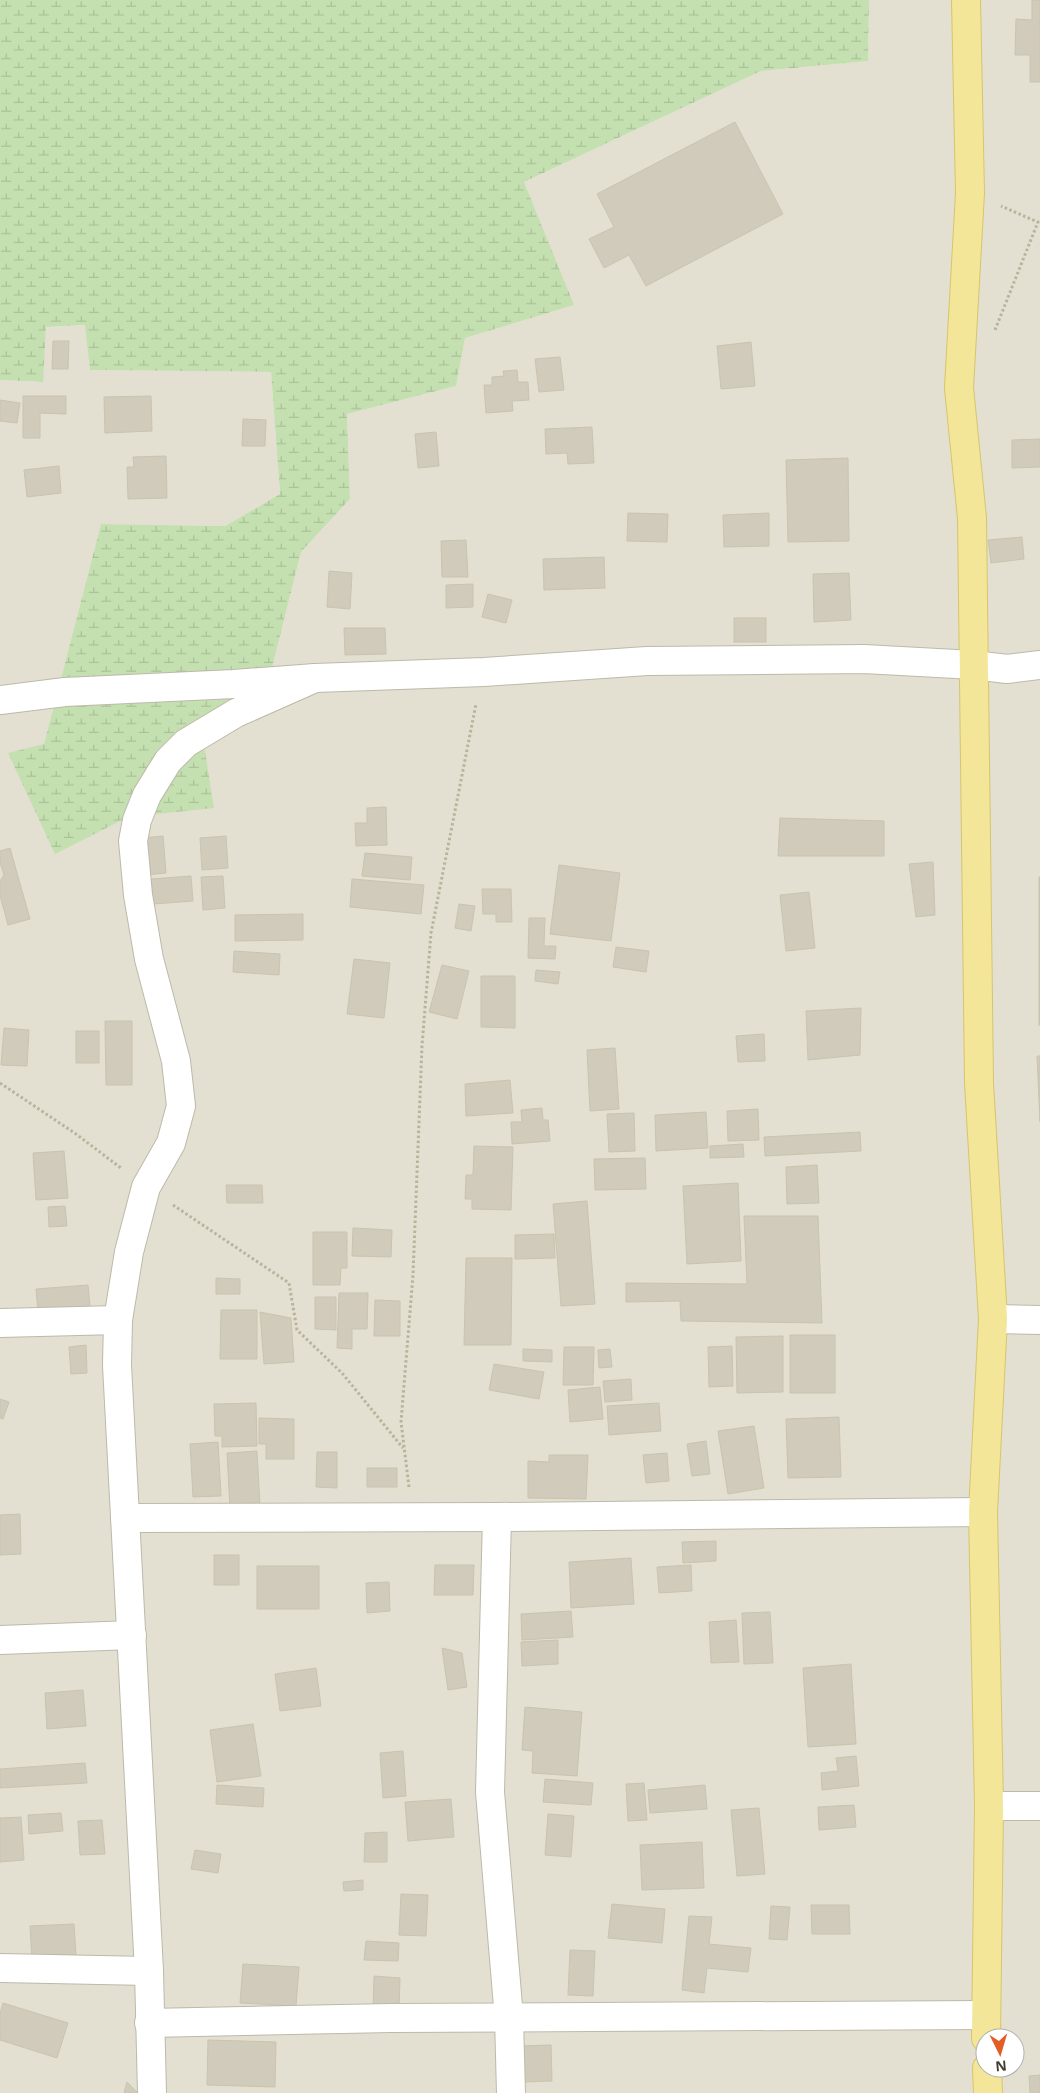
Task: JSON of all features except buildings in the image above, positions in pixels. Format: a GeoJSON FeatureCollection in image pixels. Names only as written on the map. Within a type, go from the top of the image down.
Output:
{"type":"FeatureCollection","features":[{"type":"Feature","properties":{"kind":"main road"},"geometry":{"type":"LineString","coordinates":[[966,0],[970,193],[959,388],[972,518],[979,1083],[992,1319],[983,1512],[989,1806],[985,2027]]}},
{"type":"Feature","properties":{"kind":"main road"},"geometry":{"type":"LineString","coordinates":[[987,2078],[988,2093]]}},
{"type":"Feature","properties":{"kind":"street"},"geometry":{"type":"LineString","coordinates":[[0,700],[65,692],[315,678],[484,672],[647,661],[864,659],[974,665],[1007,669],[1040,665]]}},
{"type":"Feature","properties":{"kind":"street"},"geometry":{"type":"LineString","coordinates":[[152,2093],[149,1971],[117,1364],[118,1320],[130,1252],[146,1187],[171,1143],[181,1106],[176,1062],[149,959],[138,895],[132,841],[137,820],[147,795],[168,761],[186,743],[236,713],[315,678]]}},
{"type":"Feature","properties":{"kind":"street"},"geometry":{"type":"LineString","coordinates":[[992,1319],[1040,1320]]}},
{"type":"Feature","properties":{"kind":"street"},"geometry":{"type":"LineString","coordinates":[[0,1323],[118,1320]]}},
{"type":"Feature","properties":{"kind":"street"},"geometry":{"type":"LineString","coordinates":[[125,1518],[497,1517],[983,1512]]}},
{"type":"Feature","properties":{"kind":"street"},"geometry":{"type":"LineString","coordinates":[[497,1517],[490,1792],[509,2018],[511,2093]]}},
{"type":"Feature","properties":{"kind":"street"},"geometry":{"type":"LineString","coordinates":[[0,1640],[132,1635]]}},
{"type":"Feature","properties":{"kind":"street"},"geometry":{"type":"LineString","coordinates":[[989,1806],[1040,1806]]}},
{"type":"Feature","properties":{"kind":"street"},"geometry":{"type":"LineString","coordinates":[[0,1968],[149,1971]]}},
{"type":"Feature","properties":{"kind":"street"},"geometry":{"type":"LineString","coordinates":[[149,2023],[391,2018],[509,2018],[985,2027]]}},
{"type":"Feature","properties":{"kind":"path"},"geometry":{"type":"LineString","coordinates":[[970,193],[1039,222],[994,332]]}},
{"type":"Feature","properties":{"kind":"path"},"geometry":{"type":"LineString","coordinates":[[413,1516],[401,1422],[412,1275],[422,1046],[431,933],[474,710],[484,672]]}},
{"type":"Feature","properties":{"kind":"path"},"geometry":{"type":"LineString","coordinates":[[0,1083],[76,1134],[146,1187],[289,1283],[298,1330],[342,1373],[403,1448]]}},
{"type":"Feature","properties":{"kind":"shaded area"},"geometry":{"type":"Polygon","coordinates":[[[869,0],[1040,0],[1040,2093],[0,2093],[0,380],[42,382],[46,327],[86,325],[90,370],[271,372],[280,494],[225,526],[101,524],[44,744],[200,718],[268,684],[301,552],[350,499],[347,414],[456,386],[465,338],[573,305],[524,182],[761,71],[868,61],[869,0]]]}},
{"type":"Feature","properties":{"kind":"green space"},"geometry":{"type":"Polygon","coordinates":[[[0,0],[869,0],[868,61],[761,71],[524,182],[574,305],[465,338],[456,386],[347,414],[350,499],[301,552],[268,684],[200,719],[214,808],[128,817],[55,854],[8,753],[44,744],[101,524],[225,526],[280,494],[271,372],[90,370],[85,325],[46,327],[43,382],[0,380],[0,0]]]}}]}
